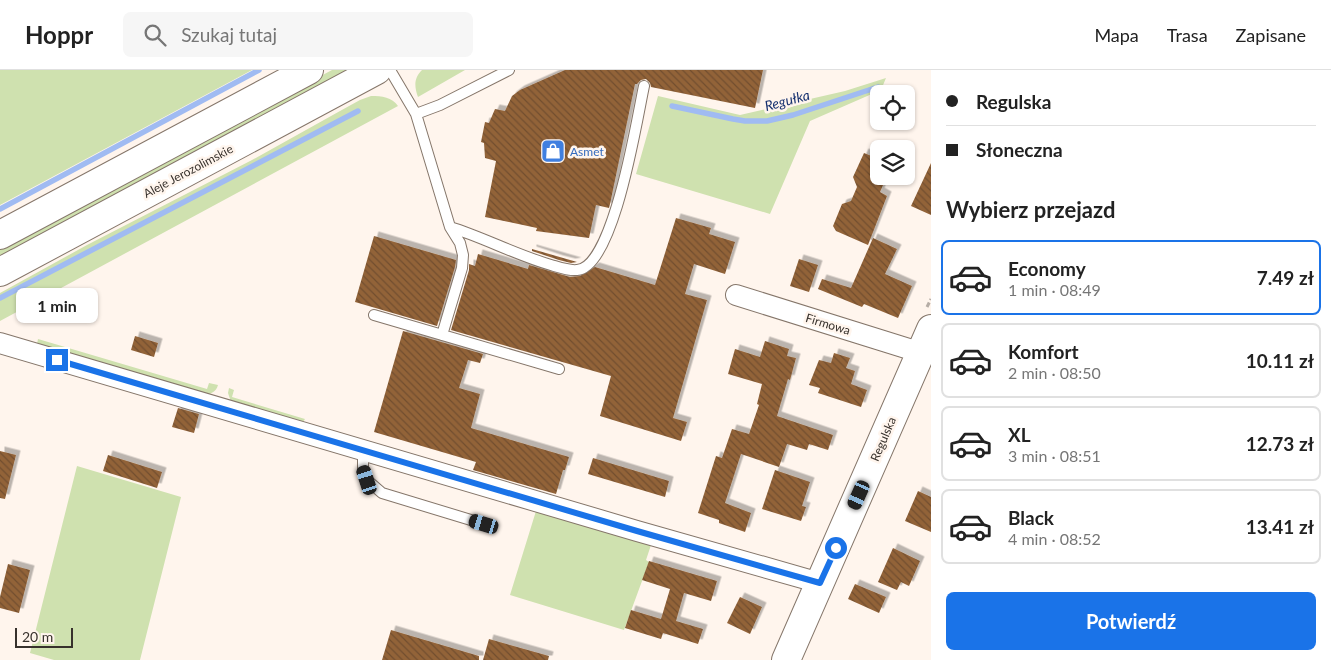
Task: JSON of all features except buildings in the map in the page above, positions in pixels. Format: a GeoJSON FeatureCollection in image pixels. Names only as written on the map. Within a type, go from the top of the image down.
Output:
{"type":"FeatureCollection","features":[{"type":"Feature","properties":{"kind":"main road"},"geometry":{"type":"LineString","coordinates":[[0,235],[309,70]]}},
{"type":"Feature","properties":{"kind":"main road","name":"Aleje Jerozolimskie"},"geometry":{"type":"LineString","coordinates":[[0,272],[377,70]]}},
{"type":"Feature","properties":{"kind":"main road","name":"Regulska"},"geometry":{"type":"LineString","coordinates":[[786,660],[931,329]]}},
{"type":"Feature","properties":{"kind":"street","name":"Firmowa"},"geometry":{"type":"LineString","coordinates":[[736,295],[920,353]]}},
{"type":"Feature","properties":{"kind":"street"},"geometry":{"type":"LineString","coordinates":[[0,343],[820,583]]}},
{"type":"Feature","properties":{"kind":"lane"},"geometry":{"type":"LineString","coordinates":[[390,70],[416,114],[450,227],[460,243],[463,255],[462,268],[442,335]]}},
{"type":"Feature","properties":{"kind":"lane"},"geometry":{"type":"LineString","coordinates":[[416,114],[440,105],[509,70]]}},
{"type":"Feature","properties":{"kind":"lane"},"geometry":{"type":"LineString","coordinates":[[450,227],[540,262],[576,271],[585,268],[607,235],[621,194],[644,86]]}},
{"type":"Feature","properties":{"kind":"lane"},"geometry":{"type":"LineString","coordinates":[[374,315],[559,370]]}},
{"type":"Feature","properties":{"kind":"lane"},"geometry":{"type":"LineString","coordinates":[[365,450],[363,469],[367,480],[382,493],[484,524]]}},
{"type":"Feature","properties":{"kind":"green space"},"geometry":{"type":"Polygon","coordinates":[[[0,70],[252,70],[0,205],[0,70]]]}},
{"type":"Feature","properties":{"kind":"green space"},"geometry":{"type":"Polygon","coordinates":[[[332,70],[351,70],[0,259],[0,248],[332,70]]]}},
{"type":"Feature","properties":{"kind":"green space"},"geometry":{"type":"Polygon","coordinates":[[[422,70],[465,70],[418,97],[416,82],[417,76],[422,70]]]}},
{"type":"Feature","properties":{"kind":"green space"},"geometry":{"type":"Polygon","coordinates":[[[886,78],[883,85],[870,85],[870,95],[810,121],[770,214],[636,174],[658,96],[740,115],[845,91],[886,78]]]}},
{"type":"Feature","properties":{"kind":"green space"},"geometry":{"type":"Polygon","coordinates":[[[371,96],[386,98],[398,106],[0,321],[0,293],[87,245],[252,160],[360,100],[371,96]]]}},
{"type":"Feature","properties":{"kind":"green space"},"geometry":{"type":"Polygon","coordinates":[[[38,339],[207,389],[209,383],[218,385],[213,392],[204,395],[37,344],[38,339]]]}},
{"type":"Feature","properties":{"kind":"green space"},"geometry":{"type":"Polygon","coordinates":[[[229,388],[234,390],[232,397],[305,419],[303,422],[231,402],[228,393],[229,388]]]}},
{"type":"Feature","properties":{"kind":"green space"},"geometry":{"type":"Polygon","coordinates":[[[77,466],[181,497],[140,660],[54,660],[30,653],[77,466]]]}},
{"type":"Feature","properties":{"kind":"green space"},"geometry":{"type":"Polygon","coordinates":[[[536,511],[652,542],[646,560],[649,562],[624,630],[510,595],[536,511]]]}},
{"type":"Feature","properties":{"kind":"waterway"},"geometry":{"type":"LineString","coordinates":[[0,209],[259,70]]}},
{"type":"Feature","properties":{"kind":"waterway","name":"Regułka"},"geometry":{"type":"LineString","coordinates":[[672,106],[745,121],[767,121],[793,115],[870,90]]}},
{"type":"Feature","properties":{"kind":"waterway"},"geometry":{"type":"LineString","coordinates":[[0,298],[358,111]]}},
{"type":"Feature","properties":{"kind":"place","name":"Asmet"},"geometry":{"type":"Point","coordinates":[553,151]}},
{"type":"Feature","properties":{"kind":"route"},"geometry":{"type":"LineString","coordinates":[[57,360],[820,583],[836,548]]}}]}
